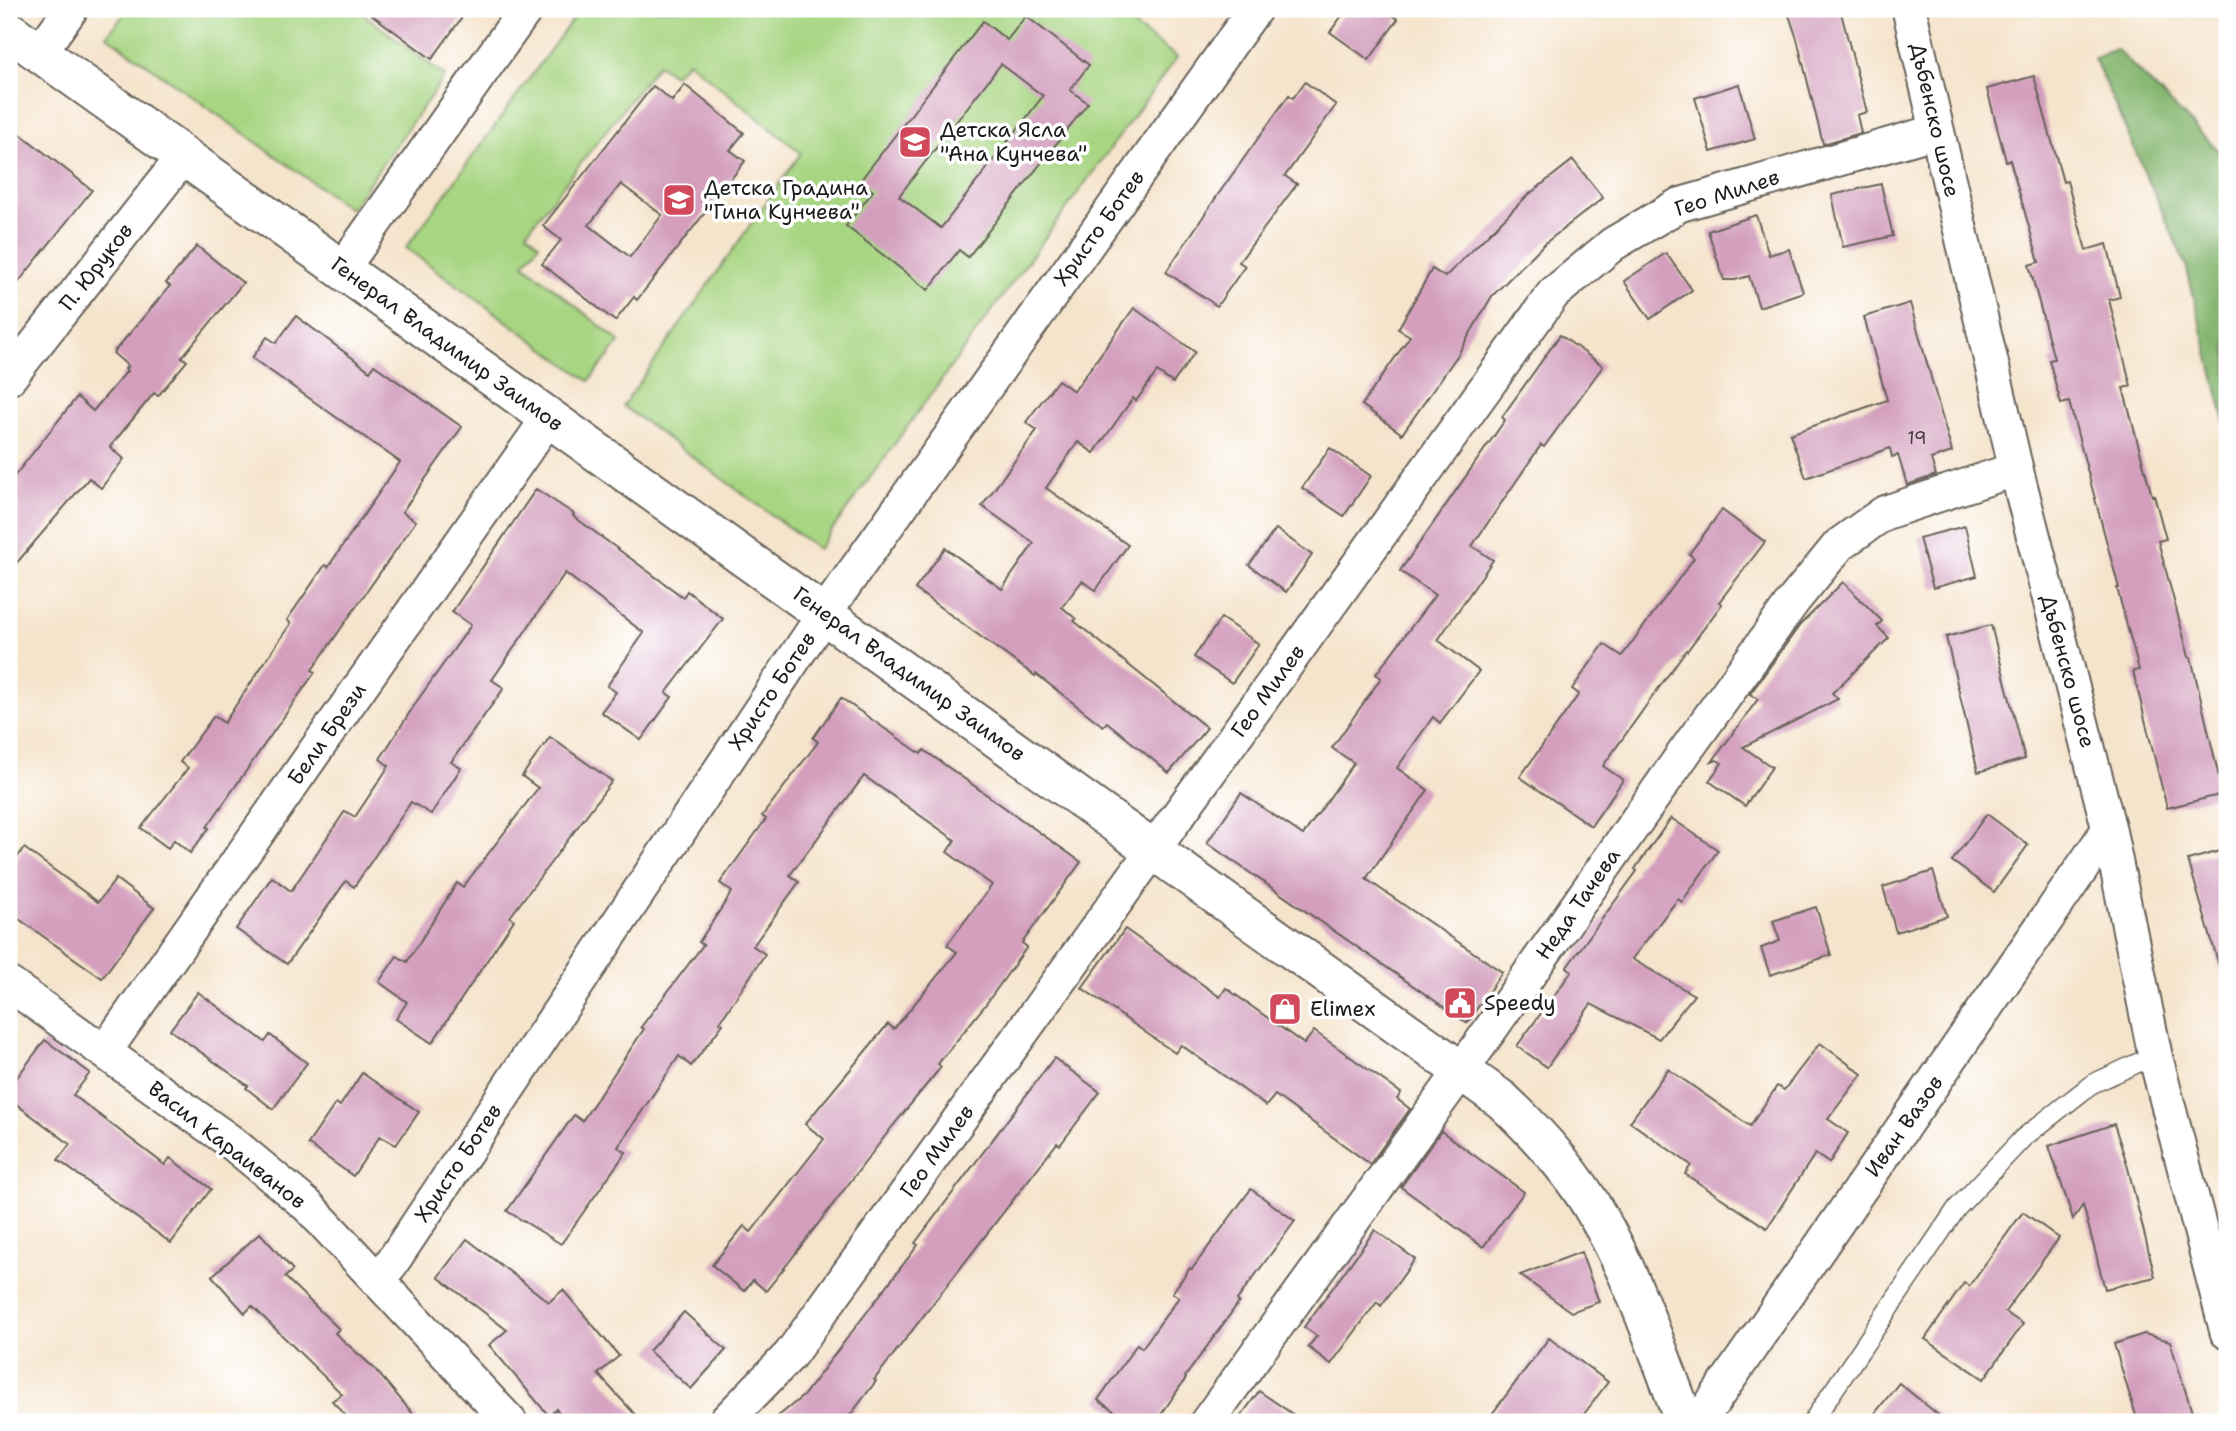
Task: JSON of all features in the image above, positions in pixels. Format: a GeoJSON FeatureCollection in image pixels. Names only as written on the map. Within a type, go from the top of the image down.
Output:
{"type":"FeatureCollection","features":[{"type":"Feature","properties":{"kind":"street"},"geometry":{"type":"LineString","coordinates":[[24,42],[71,9]]}},
{"type":"Feature","properties":{"kind":"street"},"geometry":{"type":"LineString","coordinates":[[342,269],[526,9]]}},
{"type":"Feature","properties":{"kind":"street","name":"Христо Ботев"},"geometry":{"type":"LineString","coordinates":[[379,1282],[824,614],[1255,9]]}},
{"type":"Feature","properties":{"kind":"street","name":"Дъбенско шосе"},"geometry":{"type":"LineString","coordinates":[[1909,9],[2016,470],[2109,829],[2155,1055],[2227,1332]]}},
{"type":"Feature","properties":{"kind":"street","name":"Генерал Владимир Заимов"},"geometry":{"type":"LineString","coordinates":[[24,42],[1502,1100],[1532,1128],[1597,1213],[1621,1259],[1685,1422]]}},
{"type":"Feature","properties":{"kind":"street","name":"Гео Милев"},"geometry":{"type":"LineString","coordinates":[[725,1422],[790,1355],[1553,294],[1613,244],[1679,205],[1937,131]]}},
{"type":"Feature","properties":{"kind":"street","name":"П. Юруков"},"geometry":{"type":"LineString","coordinates":[[9,378],[184,156]]}},
{"type":"Feature","properties":{"kind":"street","name":"Бели Брези"},"geometry":{"type":"LineString","coordinates":[[105,1051],[549,417]]}},
{"type":"Feature","properties":{"kind":"street","name":"Неда Тачева"},"geometry":{"type":"LineString","coordinates":[[1207,1422],[1462,1070],[1794,600],[1839,545],[1885,513],[2016,470]]}},
{"type":"Feature","properties":{"kind":"street","name":"Иван Вазов"},"geometry":{"type":"LineString","coordinates":[[1699,1422],[2109,829]]}},
{"type":"Feature","properties":{"kind":"street","name":"Васил Караиванов"},"geometry":{"type":"LineString","coordinates":[[9,984],[231,1142],[308,1206],[379,1282],[494,1416]]}},
{"type":"Feature","properties":{"kind":"lane"},"geometry":{"type":"LineString","coordinates":[[1812,1422],[1958,1208],[2023,1138],[2092,1084],[2155,1055]]}},
{"type":"Feature","properties":{"kind":"green space"},"geometry":{"type":"Polygon","coordinates":[[[128,9],[357,9],[445,76],[350,209],[107,36],[128,9]]]}},
{"type":"Feature","properties":{"kind":"green space"},"geometry":{"type":"Polygon","coordinates":[[[580,9],[1110,9],[1177,57],[818,549],[623,406],[801,153],[688,61],[674,75],[658,64],[527,232],[539,244],[524,264],[620,342],[589,381],[406,248],[580,9]]]}},
{"type":"Feature","properties":{"kind":"green space"},"geometry":{"type":"Polygon","coordinates":[[[2116,49],[2227,159],[2227,430],[2186,265],[2094,58],[2116,49]]]}},
{"type":"Feature","properties":{"kind":"building"},"geometry":{"type":"Polygon","coordinates":[[[364,9],[468,9],[432,59],[364,9]]]}},
{"type":"Feature","properties":{"kind":"building"},"geometry":{"type":"Polygon","coordinates":[[[1347,9],[1384,9],[1398,19],[1369,60],[1330,32],[1347,9]]]}},
{"type":"Feature","properties":{"kind":"building"},"geometry":{"type":"Polygon","coordinates":[[[1787,9],[1840,9],[1867,112],[1857,115],[1861,133],[1823,144],[1787,9]]]}},
{"type":"Feature","properties":{"kind":"building","name":"Детска Ясла \"Ана Кунчева\""},"geometry":{"type":"Polygon","coordinates":[[[1026,16],[1089,65],[1070,90],[1088,103],[968,257],[959,250],[928,290],[846,226],[873,191],[860,181],[983,21],[1007,40],[1026,16]],[[1001,64],[899,196],[941,228],[1043,96],[1001,64]]]}},
{"type":"Feature","properties":{"kind":"building"},"geometry":{"type":"Polygon","coordinates":[[[2034,76],[2063,182],[2067,181],[2086,250],[2107,244],[2120,297],[2109,300],[2131,386],[2123,388],[2166,539],[2158,541],[2191,657],[2223,794],[2167,808],[2133,671],[2139,670],[2119,588],[2069,402],[2061,404],[2049,360],[2054,359],[2029,265],[2039,262],[2010,160],[2006,161],[1987,89],[2034,76]]]}},
{"type":"Feature","properties":{"kind":"building"},"geometry":{"type":"Polygon","coordinates":[[[1305,82],[1336,105],[1285,176],[1297,184],[1239,262],[1245,266],[1217,306],[1166,272],[1289,95],[1293,98],[1305,82]]]}},
{"type":"Feature","properties":{"kind":"building"},"geometry":{"type":"Polygon","coordinates":[[[1739,84],[1755,139],[1711,152],[1695,98],[1739,84]]]}},
{"type":"Feature","properties":{"kind":"building","name":"Детска Градина \"Гина Кунчева\""},"geometry":{"type":"Polygon","coordinates":[[[685,85],[744,133],[730,150],[745,161],[637,300],[634,297],[615,321],[542,264],[561,240],[543,226],[653,86],[672,101],[685,85]],[[621,184],[589,225],[630,257],[662,215],[621,184]]]}},
{"type":"Feature","properties":{"kind":"building"},"geometry":{"type":"Polygon","coordinates":[[[9,125],[92,190],[9,294],[9,125]]]}},
{"type":"Feature","properties":{"kind":"building"},"geometry":{"type":"Polygon","coordinates":[[[1573,160],[1603,198],[1544,244],[1492,296],[1457,356],[1402,434],[1362,405],[1410,336],[1398,329],[1432,269],[1445,277],[1527,196],[1573,160]]]}},
{"type":"Feature","properties":{"kind":"building"},"geometry":{"type":"Polygon","coordinates":[[[1881,184],[1893,236],[1843,247],[1832,195],[1881,184]]]}},
{"type":"Feature","properties":{"kind":"building"},"geometry":{"type":"Polygon","coordinates":[[[1756,215],[1769,255],[1789,249],[1803,292],[1759,307],[1749,276],[1724,280],[1708,231],[1756,215]]]}},
{"type":"Feature","properties":{"kind":"building"},"geometry":{"type":"Polygon","coordinates":[[[197,246],[243,283],[182,357],[187,361],[158,396],[154,393],[110,447],[124,459],[101,488],[89,478],[9,572],[9,483],[77,397],[93,411],[127,371],[125,369],[128,366],[113,353],[170,286],[166,283],[197,246]]]}},
{"type":"Feature","properties":{"kind":"building"},"geometry":{"type":"Polygon","coordinates":[[[1666,253],[1692,290],[1650,319],[1624,281],[1666,253]]]}},
{"type":"Feature","properties":{"kind":"building"},"geometry":{"type":"Polygon","coordinates":[[[1910,303],[1952,452],[1931,459],[1936,475],[1907,485],[1898,455],[1892,457],[1890,448],[1806,478],[1790,434],[1887,400],[1864,317],[1910,303]]]}},
{"type":"Feature","properties":{"kind":"building"},"geometry":{"type":"Polygon","coordinates":[[[1134,308],[1195,352],[1173,383],[1157,372],[1136,401],[1133,398],[1094,453],[1078,442],[1046,488],[1128,545],[1096,590],[1082,581],[1062,607],[1076,619],[1074,621],[1207,728],[1169,773],[1107,722],[1103,726],[1036,674],[1035,676],[915,589],[945,548],[1002,589],[1034,543],[982,506],[1037,430],[1026,422],[1058,380],[1074,391],[1134,308]]]}},
{"type":"Feature","properties":{"kind":"building"},"geometry":{"type":"Polygon","coordinates":[[[296,316],[370,371],[374,365],[462,427],[402,512],[416,521],[312,670],[315,672],[190,853],[174,840],[168,848],[141,828],[188,768],[180,762],[214,716],[224,723],[291,623],[287,620],[325,565],[328,567],[400,462],[252,358],[267,337],[276,343],[296,316]]]}},
{"type":"Feature","properties":{"kind":"building"},"geometry":{"type":"Polygon","coordinates":[[[1560,335],[1603,366],[1544,447],[1541,445],[1472,546],[1493,560],[1438,640],[1479,671],[1440,723],[1433,717],[1397,768],[1428,790],[1366,879],[1502,972],[1467,1023],[1207,843],[1241,793],[1303,835],[1354,763],[1332,748],[1381,678],[1376,674],[1435,595],[1400,571],[1505,420],[1502,417],[1560,335]]]}},
{"type":"Feature","properties":{"kind":"building"},"geometry":{"type":"Polygon","coordinates":[[[1330,448],[1371,476],[1344,516],[1302,488],[1330,448]]]}},
{"type":"Feature","properties":{"kind":"building"},"geometry":{"type":"Polygon","coordinates":[[[536,489],[574,514],[573,516],[683,597],[687,591],[723,619],[666,693],[672,697],[641,740],[601,712],[616,692],[607,686],[644,633],[565,573],[492,680],[504,688],[451,762],[461,768],[431,814],[411,802],[354,887],[346,881],[287,964],[236,929],[272,877],[291,891],[345,811],[355,817],[389,766],[380,759],[471,625],[452,612],[536,489]]]}},
{"type":"Feature","properties":{"kind":"building"},"geometry":{"type":"Polygon","coordinates":[[[1722,510],[1765,542],[1719,602],[1722,604],[1603,766],[1623,780],[1591,826],[1520,777],[1579,694],[1572,689],[1604,644],[1622,656],[1694,558],[1689,554],[1722,510]]]}},
{"type":"Feature","properties":{"kind":"building"},"geometry":{"type":"Polygon","coordinates":[[[1965,526],[1977,576],[1933,588],[1919,538],[1965,526]]]}},
{"type":"Feature","properties":{"kind":"building"},"geometry":{"type":"Polygon","coordinates":[[[1276,529],[1312,555],[1286,592],[1249,565],[1276,529]]]}},
{"type":"Feature","properties":{"kind":"building"},"geometry":{"type":"Polygon","coordinates":[[[1843,582],[1882,621],[1877,626],[1889,638],[1832,693],[1838,699],[1743,747],[1772,767],[1745,806],[1709,781],[1722,763],[1717,760],[1712,762],[1758,699],[1750,694],[1800,625],[1843,582]]]}},
{"type":"Feature","properties":{"kind":"building"},"geometry":{"type":"Polygon","coordinates":[[[1221,618],[1259,644],[1232,683],[1194,657],[1221,618]]]}},
{"type":"Feature","properties":{"kind":"building"},"geometry":{"type":"Polygon","coordinates":[[[1991,625],[2025,759],[1978,772],[1946,637],[1991,625]]]}},
{"type":"Feature","properties":{"kind":"building"},"geometry":{"type":"Polygon","coordinates":[[[841,698],[921,754],[924,750],[1081,862],[1022,943],[1027,947],[938,1064],[941,1067],[789,1262],[766,1291],[753,1280],[744,1291],[712,1265],[744,1226],[751,1232],[824,1139],[805,1124],[888,1024],[894,1029],[957,952],[947,945],[992,885],[947,852],[955,840],[864,776],[790,875],[799,882],[753,946],[765,954],[720,1022],[723,1024],[691,1066],[679,1056],[618,1147],[626,1152],[561,1244],[507,1211],[574,1115],[582,1121],[644,1029],[641,1027],[703,945],[699,942],[732,892],[720,883],[766,819],[762,816],[818,742],[813,738],[841,698]]]}},
{"type":"Feature","properties":{"kind":"building"},"geometry":{"type":"Polygon","coordinates":[[[550,737],[612,781],[510,917],[514,920],[432,1043],[396,1019],[407,1002],[379,982],[397,956],[407,962],[457,883],[463,887],[538,788],[522,776],[550,737]]]}},
{"type":"Feature","properties":{"kind":"building"},"geometry":{"type":"Polygon","coordinates":[[[1987,814],[2028,845],[1994,892],[1952,861],[1987,814]]]}},
{"type":"Feature","properties":{"kind":"building"},"geometry":{"type":"Polygon","coordinates":[[[1671,818],[1718,850],[1682,902],[1678,899],[1632,959],[1694,995],[1659,1039],[1591,1004],[1547,1067],[1517,1046],[1572,971],[1567,967],[1637,871],[1635,869],[1671,818]]]}},
{"type":"Feature","properties":{"kind":"building"},"geometry":{"type":"Polygon","coordinates":[[[24,848],[98,902],[116,879],[154,908],[102,978],[9,912],[9,869],[24,848]]]}},
{"type":"Feature","properties":{"kind":"building"},"geometry":{"type":"Polygon","coordinates":[[[2227,849],[2227,968],[2220,969],[2188,860],[2227,849]]]}},
{"type":"Feature","properties":{"kind":"building"},"geometry":{"type":"Polygon","coordinates":[[[1933,871],[1947,916],[1896,932],[1883,887],[1933,871]]]}},
{"type":"Feature","properties":{"kind":"building"},"geometry":{"type":"Polygon","coordinates":[[[1816,907],[1831,955],[1770,975],[1761,948],[1780,941],[1773,921],[1816,907]]]}},
{"type":"Feature","properties":{"kind":"building"},"geometry":{"type":"Polygon","coordinates":[[[1125,929],[1220,997],[1226,988],[1304,1044],[1314,1031],[1401,1093],[1397,1099],[1410,1109],[1370,1164],[1275,1095],[1266,1106],[1181,1045],[1175,1053],[1082,988],[1125,929]]]}},
{"type":"Feature","properties":{"kind":"building"},"geometry":{"type":"Polygon","coordinates":[[[198,992],[265,1042],[270,1035],[307,1063],[273,1109],[246,1088],[248,1086],[170,1030],[198,992]]]}},
{"type":"Feature","properties":{"kind":"building"},"geometry":{"type":"Polygon","coordinates":[[[45,1040],[90,1073],[73,1095],[165,1165],[170,1158],[211,1189],[171,1243],[58,1160],[70,1144],[9,1099],[9,1088],[45,1040]]]}},
{"type":"Feature","properties":{"kind":"building"},"geometry":{"type":"Polygon","coordinates":[[[1820,1043],[1862,1074],[1828,1119],[1848,1133],[1829,1163],[1815,1154],[1767,1228],[1685,1174],[1691,1165],[1630,1122],[1668,1069],[1750,1126],[1777,1086],[1784,1090],[1820,1043]]]}},
{"type":"Feature","properties":{"kind":"building"},"geometry":{"type":"Polygon","coordinates":[[[1054,1058],[1100,1092],[1060,1145],[1057,1143],[874,1380],[876,1381],[845,1422],[771,1422],[803,1396],[918,1245],[915,1243],[1054,1058]]]}},
{"type":"Feature","properties":{"kind":"building"},"geometry":{"type":"Polygon","coordinates":[[[362,1073],[419,1112],[396,1145],[380,1136],[353,1176],[308,1144],[336,1103],[340,1106],[362,1073]]]}},
{"type":"Feature","properties":{"kind":"building"},"geometry":{"type":"Polygon","coordinates":[[[2114,1124],[2127,1164],[2155,1277],[2105,1289],[2083,1205],[2073,1219],[2049,1146],[2114,1124]]]}},
{"type":"Feature","properties":{"kind":"building"},"geometry":{"type":"Polygon","coordinates":[[[1441,1131],[1524,1192],[1483,1247],[1401,1187],[1441,1131]]]}},
{"type":"Feature","properties":{"kind":"building"},"geometry":{"type":"Polygon","coordinates":[[[1251,1189],[1295,1221],[1237,1300],[1239,1302],[1156,1422],[1130,1422],[1098,1400],[1137,1344],[1142,1348],[1179,1297],[1172,1293],[1251,1189]]]}},
{"type":"Feature","properties":{"kind":"building"},"geometry":{"type":"Polygon","coordinates":[[[2023,1212],[2059,1238],[2005,1312],[2023,1324],[1984,1379],[1925,1339],[1964,1283],[1969,1286],[2023,1212]]]}},
{"type":"Feature","properties":{"kind":"building"},"geometry":{"type":"Polygon","coordinates":[[[1375,1230],[1415,1259],[1381,1306],[1377,1302],[1331,1364],[1308,1347],[1317,1336],[1304,1327],[1375,1230]]]}},
{"type":"Feature","properties":{"kind":"building"},"geometry":{"type":"Polygon","coordinates":[[[260,1233],[293,1270],[285,1277],[339,1329],[335,1333],[374,1368],[420,1422],[352,1422],[332,1401],[342,1394],[252,1306],[245,1313],[212,1276],[260,1233]]]}},
{"type":"Feature","properties":{"kind":"building"},"geometry":{"type":"Polygon","coordinates":[[[467,1239],[549,1302],[563,1290],[619,1356],[598,1374],[642,1422],[568,1422],[556,1409],[549,1416],[489,1345],[507,1330],[438,1277],[467,1239]]]}},
{"type":"Feature","properties":{"kind":"building"},"geometry":{"type":"Polygon","coordinates":[[[1581,1252],[1599,1302],[1571,1312],[1520,1275],[1581,1252]]]}},
{"type":"Feature","properties":{"kind":"building"},"geometry":{"type":"Polygon","coordinates":[[[684,1312],[726,1350],[691,1389],[649,1351],[684,1312]]]}},
{"type":"Feature","properties":{"kind":"building"},"geometry":{"type":"Polygon","coordinates":[[[2144,1334],[2170,1341],[2195,1422],[2138,1422],[2114,1344],[2144,1334]]]}},
{"type":"Feature","properties":{"kind":"building"},"geometry":{"type":"Polygon","coordinates":[[[1549,1338],[1608,1382],[1578,1422],[1486,1422],[1549,1338]]]}},
{"type":"Feature","properties":{"kind":"building"},"geometry":{"type":"Polygon","coordinates":[[[1899,1383],[1947,1422],[1868,1422],[1899,1383]]]}},
{"type":"Feature","properties":{"kind":"building"},"geometry":{"type":"Polygon","coordinates":[[[1259,1391],[1304,1422],[1237,1422],[1259,1391]]]}},
{"type":"Feature","properties":{"kind":"place","name":"Детска Ясла \"Ана Кунчева\""},"geometry":{"type":"Point","coordinates":[915,142]}},
{"type":"Feature","properties":{"kind":"place","name":"Детска Градина \"Гина Кунчева\""},"geometry":{"type":"Point","coordinates":[679,200]}},
{"type":"Feature","properties":{"kind":"place","name":"Speedy"},"geometry":{"type":"Point","coordinates":[1460,1003]}},
{"type":"Feature","properties":{"kind":"place","name":"Elimex"},"geometry":{"type":"Point","coordinates":[1285,1009]}}]}
